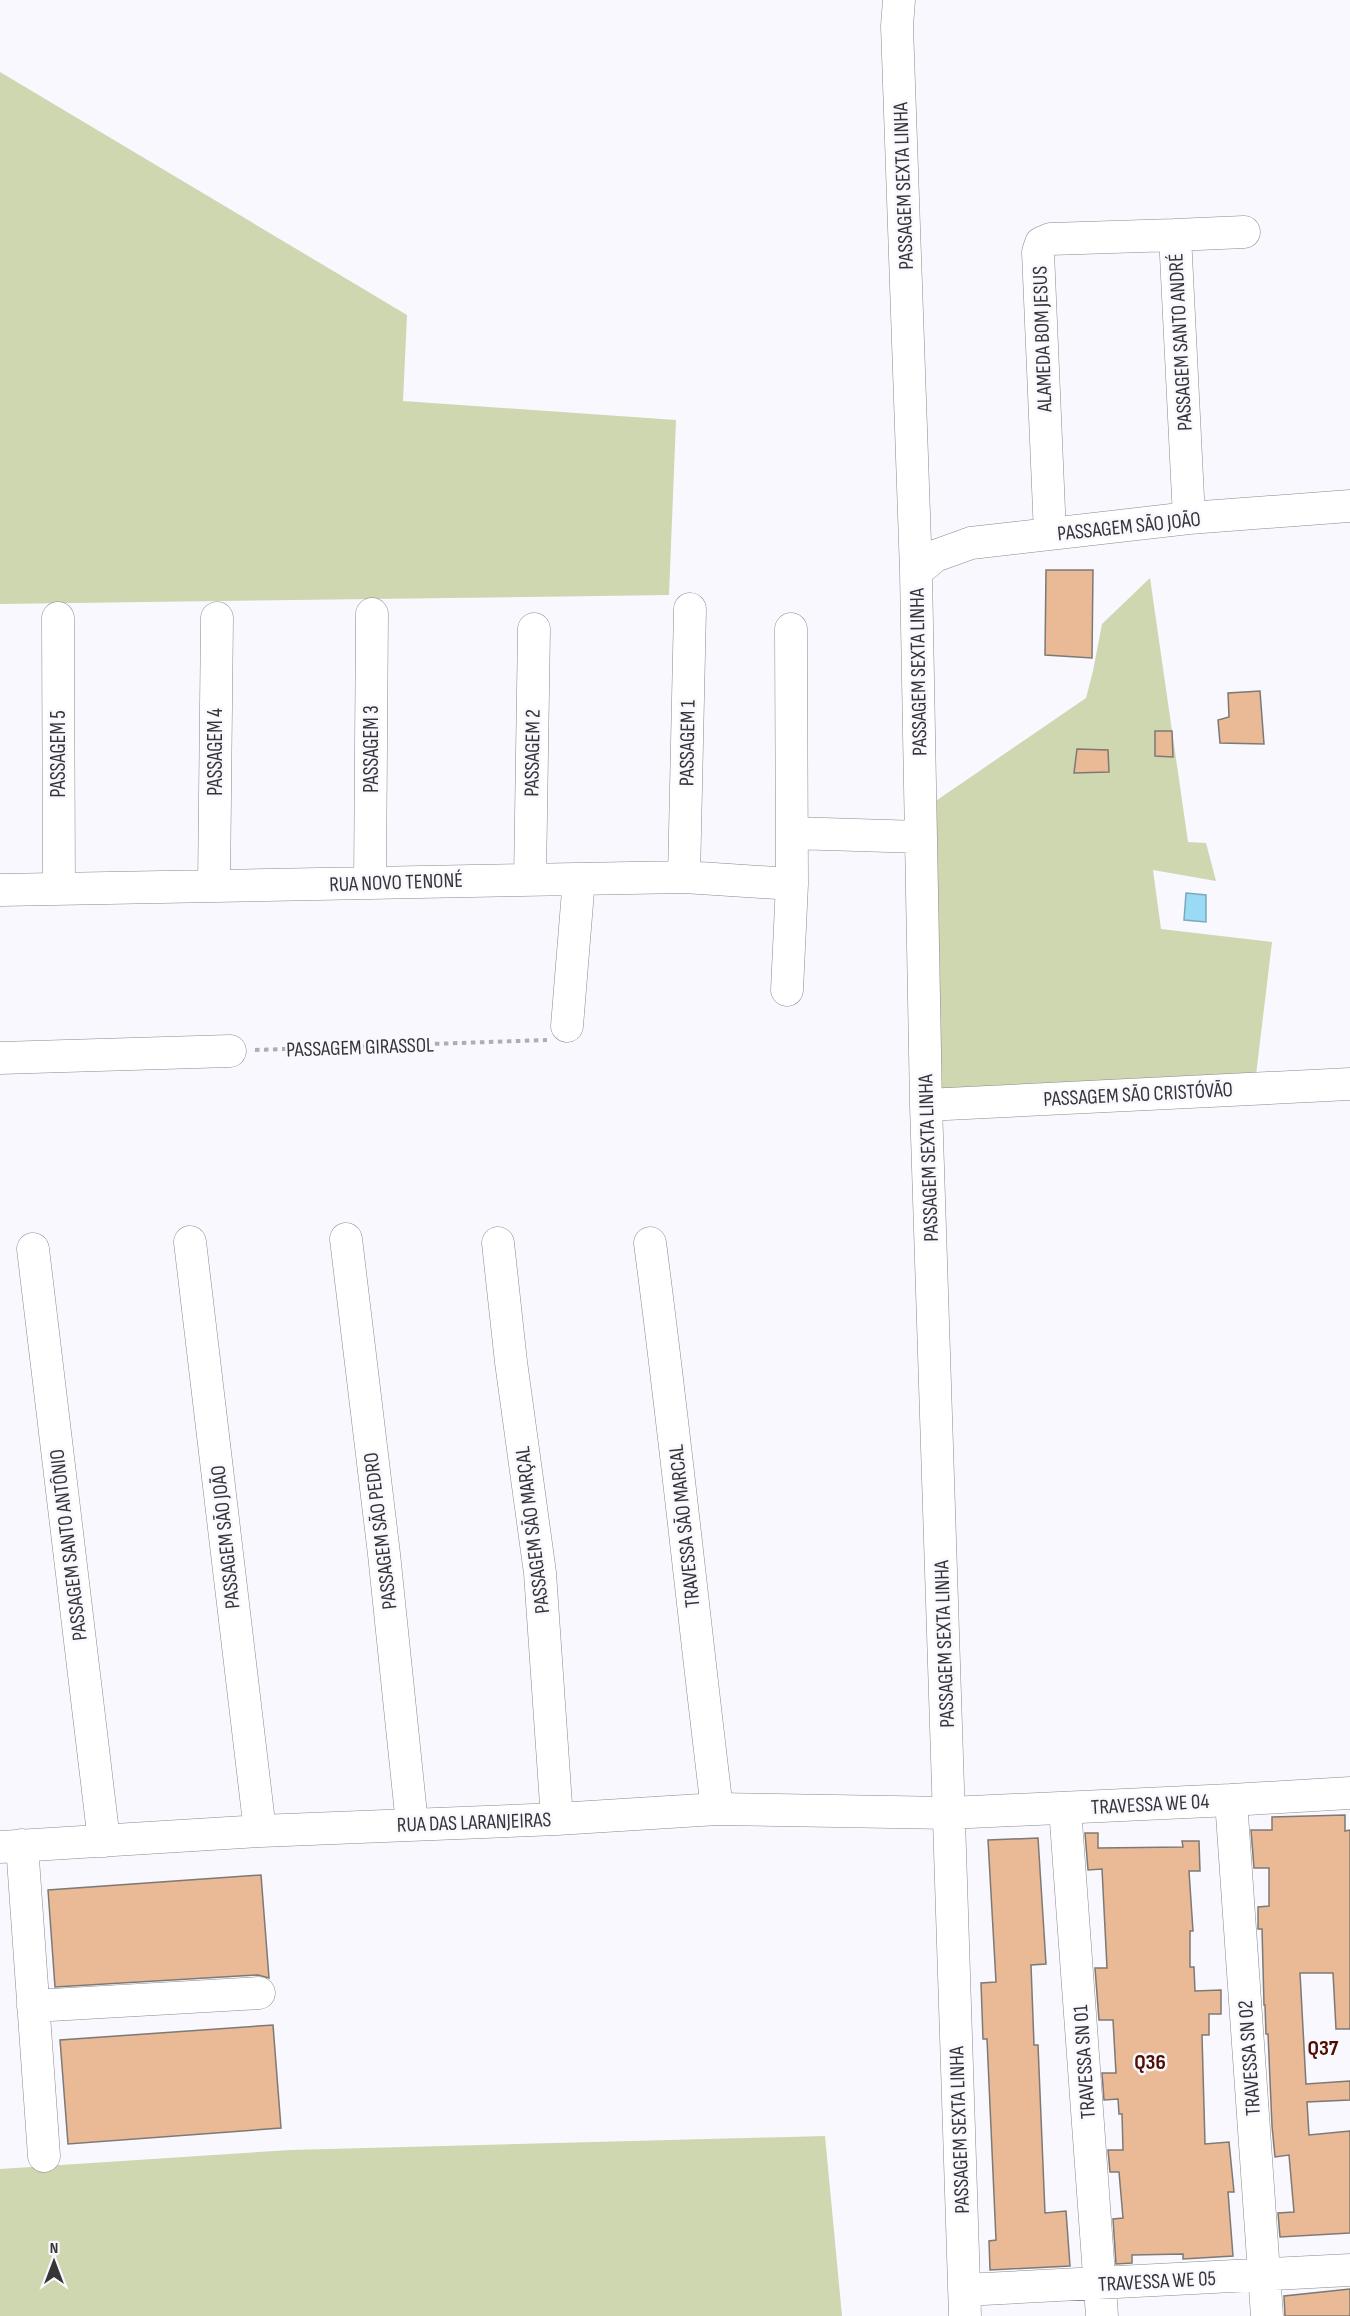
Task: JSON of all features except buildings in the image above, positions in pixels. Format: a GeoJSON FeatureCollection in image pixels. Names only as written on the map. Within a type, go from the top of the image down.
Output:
{"type":"FeatureCollection","features":[{"type":"Feature","properties":{"kind":"street","name":"PASSAGEM SEXTA LINHA"},"geometry":{"type":"LineString","coordinates":[[899,0],[897,26],[901,162],[916,572],[926,1105],[964,2303]]}},
{"type":"Feature","properties":{"kind":"street","name":"PASSAGEM SANTO ANDRÉ"},"geometry":{"type":"LineString","coordinates":[[1189,518],[1175,235],[1244,232]]}},
{"type":"Feature","properties":{"kind":"street","name":"ALAMEDA BOM JESUS"},"geometry":{"type":"LineString","coordinates":[[1050,534],[1038,252],[1041,243],[1050,239],[1175,235]]}},
{"type":"Feature","properties":{"kind":"street","name":"PASSAGEM SÃO JOÃO"},"geometry":{"type":"LineString","coordinates":[[916,572],[935,556],[971,543],[1189,518],[1350,506]]}},
{"type":"Feature","properties":{"kind":"street","name":"PASSAGEM 1"},"geometry":{"type":"LineString","coordinates":[[684,877],[690,609]]}},
{"type":"Feature","properties":{"kind":"street","name":"PASSAGEM 3"},"geometry":{"type":"LineString","coordinates":[[370,883],[372,614]]}},
{"type":"Feature","properties":{"kind":"street","name":"PASSAGEM 5"},"geometry":{"type":"LineString","coordinates":[[58,618],[59,889]]}},
{"type":"Feature","properties":{"kind":"street","name":"PASSAGEM 4"},"geometry":{"type":"LineString","coordinates":[[214,886],[217,618]]}},
{"type":"Feature","properties":{"kind":"street","name":"PASSAGEM 2"},"geometry":{"type":"LineString","coordinates":[[530,878],[534,629]]}},
{"type":"Feature","properties":{"kind":"street"},"geometry":{"type":"LineString","coordinates":[[788,990],[792,884],[791,629]]}},
{"type":"Feature","properties":{"kind":"street"},"geometry":{"type":"LineString","coordinates":[[792,833],[920,837]]}},
{"type":"Feature","properties":{"kind":"street","name":"RUA NOVO TENONÉ"},"geometry":{"type":"LineString","coordinates":[[0,890],[530,878],[684,877],[792,884]]}},
{"type":"Feature","properties":{"kind":"street"},"geometry":{"type":"LineString","coordinates":[[567,1026],[579,879]]}},
{"type":"Feature","properties":{"kind":"street"},"geometry":{"type":"LineString","coordinates":[[0,1058],[230,1051]]}},
{"type":"Feature","properties":{"kind":"street","name":"PASSAGEM SÃO CRISTÓVÃO"},"geometry":{"type":"LineString","coordinates":[[926,1105],[1350,1084]]}},
{"type":"Feature","properties":{"kind":"street","name":"PASSAGEM SÃO PEDRO"},"geometry":{"type":"LineString","coordinates":[[346,1239],[384,1554],[412,1824]]}},
{"type":"Feature","properties":{"kind":"street","name":"PASSAGEM SÃO JOÃO"},"geometry":{"type":"LineString","coordinates":[[190,1242],[260,1831]]}},
{"type":"Feature","properties":{"kind":"street","name":"PASSAGEM SÃO MARÇAL"},"geometry":{"type":"LineString","coordinates":[[498,1243],[511,1362],[540,1573],[557,1819]]}},
{"type":"Feature","properties":{"kind":"street","name":"TRAVESSA SÃO MARCAL"},"geometry":{"type":"LineString","coordinates":[[650,1243],[674,1424],[692,1604],[717,1809]]}},
{"type":"Feature","properties":{"kind":"street","name":"PASSAGEM SANTO ANTÔNIO"},"geometry":{"type":"LineString","coordinates":[[33,1250],[104,1841]]}},
{"type":"Feature","properties":{"kind":"street","name":"TRAVESSA WE 04"},"geometry":{"type":"LineString","coordinates":[[949,1813],[1350,1793]]}},
{"type":"Feature","properties":{"kind":"street","name":"TRAVESSA SN 02"},"geometry":{"type":"LineString","coordinates":[[1231,1800],[1267,2316]]}},
{"type":"Feature","properties":{"kind":"street","name":"TRAVESSA SN 01"},"geometry":{"type":"LineString","coordinates":[[1065,1808],[1102,2316]]}},
{"type":"Feature","properties":{"kind":"street","name":"RUA DAS LARANJEIRAS"},"geometry":{"type":"LineString","coordinates":[[11,1846],[260,1831],[557,1819],[717,1809],[949,1813]]}},
{"type":"Feature","properties":{"kind":"street"},"geometry":{"type":"LineString","coordinates":[[11,1846],[33,2006],[44,2156]]}},
{"type":"Feature","properties":{"kind":"street"},"geometry":{"type":"LineString","coordinates":[[33,2006],[259,1993]]}},
{"type":"Feature","properties":{"kind":"street","name":"TRAVESSA WE 05"},"geometry":{"type":"LineString","coordinates":[[964,2303],[1100,2284],[1350,2270]]}},
{"type":"Feature","properties":{"kind":"path","name":"PASSAGEM GIRASSOL"},"geometry":{"type":"LineString","coordinates":[[230,1051],[544,1042],[560,1036],[567,1026]]}},
{"type":"Feature","properties":{"kind":"green space"},"geometry":{"type":"Polygon","coordinates":[[[0,72],[407,315],[403,401],[676,420],[669,595],[0,604],[0,72]]]}},
{"type":"Feature","properties":{"kind":"green space"},"geometry":{"type":"Polygon","coordinates":[[[1150,578],[1188,842],[1206,843],[1216,881],[1153,870],[1161,929],[1272,942],[1256,1075],[932,1089],[927,807],[1086,698],[1102,624],[1150,578]]]}},
{"type":"Feature","properties":{"kind":"green space"},"geometry":{"type":"Polygon","coordinates":[[[825,2136],[842,2316],[0,2316],[0,2169],[290,2150],[825,2136]]]}},
{"type":"Feature","properties":{"kind":"water"},"geometry":{"type":"Polygon","coordinates":[[[1186,893],[1206,895],[1206,922],[1184,920],[1186,893]]]}},
{"type":"Feature","properties":{"kind":"district","name":"Q37"},"geometry":{"type":"Point","coordinates":[1323,2047]}},
{"type":"Feature","properties":{"kind":"district","name":"Q36"},"geometry":{"type":"Point","coordinates":[1150,2061]}}]}
